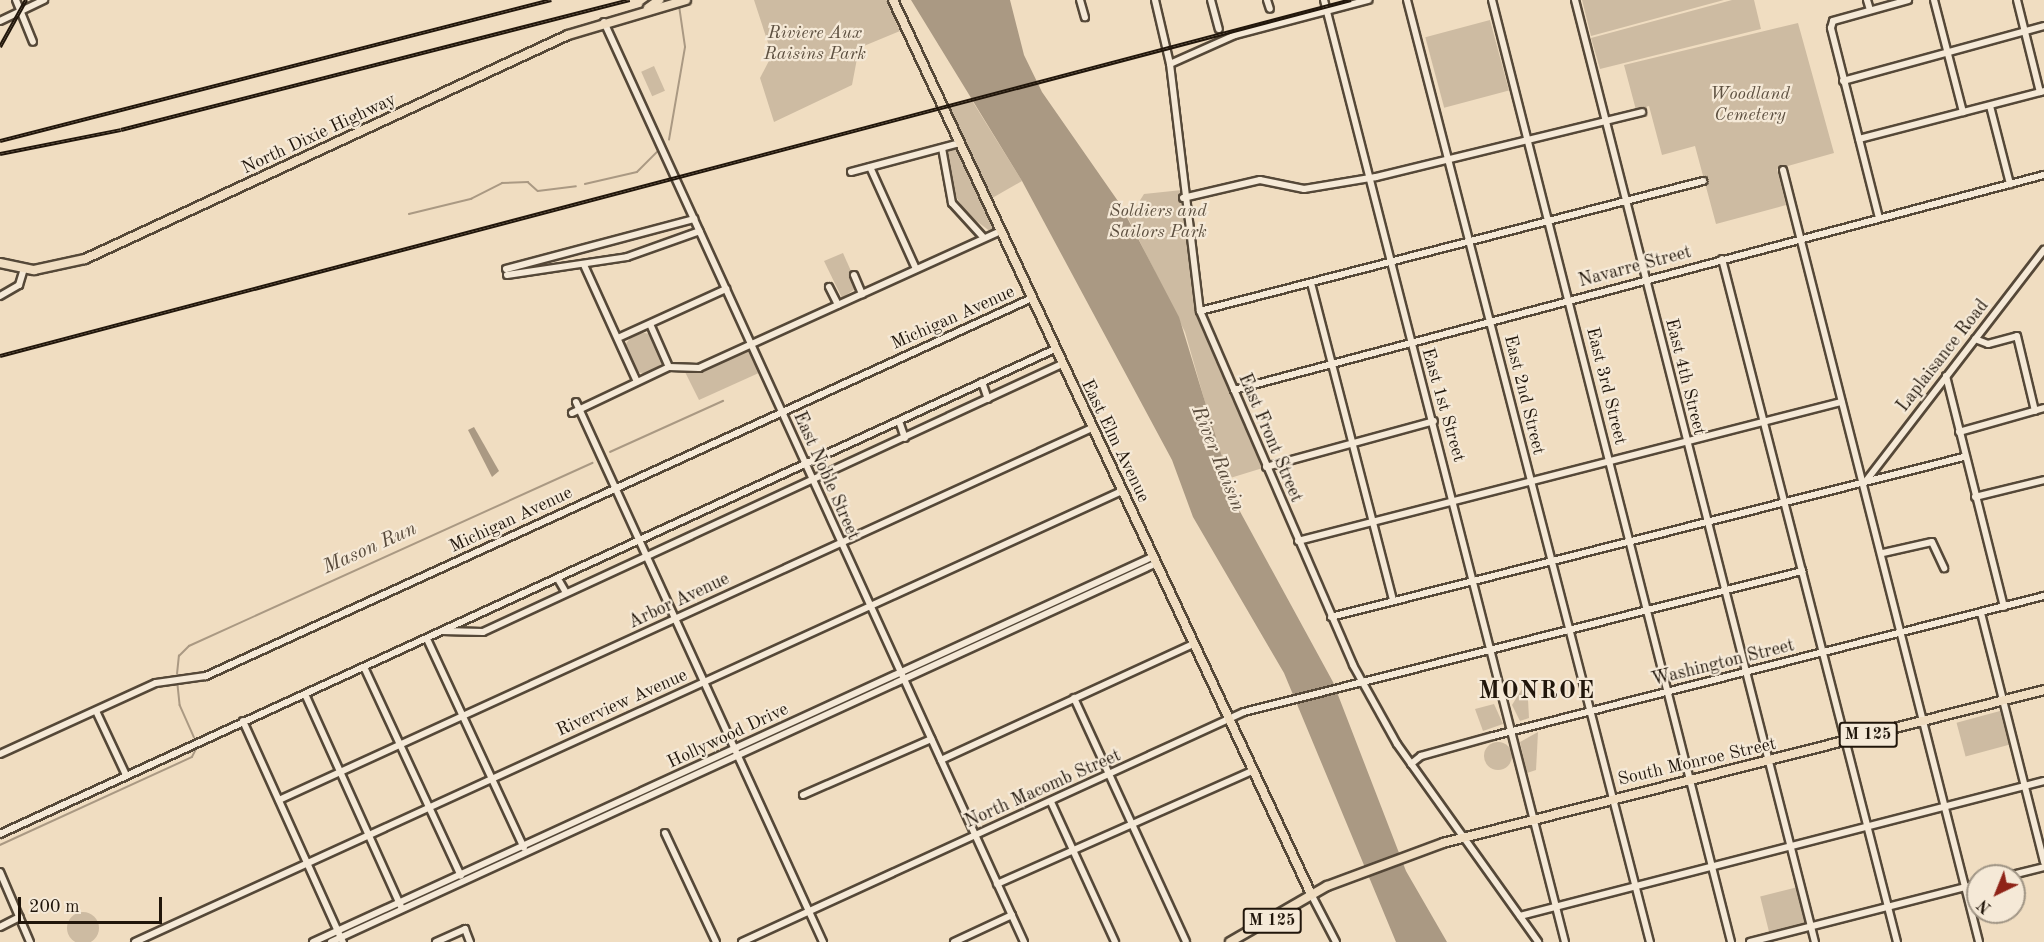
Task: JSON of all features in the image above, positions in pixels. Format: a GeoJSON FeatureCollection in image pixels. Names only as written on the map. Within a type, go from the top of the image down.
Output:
{"type":"FeatureCollection","features":[{"type":"Feature","properties":{"kind":"main road","name":"North Dixie Highway"},"geometry":{"type":"LineString","coordinates":[[648,8],[659,0]]}},
{"type":"Feature","properties":{"kind":"main road","name":"North Dixie Highway"},"geometry":{"type":"LineString","coordinates":[[0,263],[24,269],[54,268],[85,259],[603,21],[686,0]]}},
{"type":"Feature","properties":{"kind":"main road","name":"East Elm Avenue"},"geometry":{"type":"LineString","coordinates":[[893,0],[1311,894]]}},
{"type":"Feature","properties":{"kind":"main road","name":"South Monroe Street"},"geometry":{"type":"LineString","coordinates":[[1311,894],[1360,872],[1404,856],[1465,838],[1612,798],[2044,690]]}},
{"type":"Feature","properties":{"kind":"main road","name":"M 125"},"geometry":{"type":"LineString","coordinates":[[1230,942],[1311,894]]}},
{"type":"Feature","properties":{"kind":"street"},"geometry":{"type":"LineString","coordinates":[[16,0],[33,42]]}},
{"type":"Feature","properties":{"kind":"street"},"geometry":{"type":"LineString","coordinates":[[0,21],[44,0]]}},
{"type":"Feature","properties":{"kind":"street"},"geometry":{"type":"LineString","coordinates":[[1080,0],[1085,17]]}},
{"type":"Feature","properties":{"kind":"street","name":"East Front Street"},"geometry":{"type":"LineString","coordinates":[[1155,0],[1170,64],[1182,198],[1200,311],[1331,617],[1363,682],[1411,764],[1472,846],[1538,942]]}},
{"type":"Feature","properties":{"kind":"street"},"geometry":{"type":"LineString","coordinates":[[1211,0],[1219,29]]}},
{"type":"Feature","properties":{"kind":"street"},"geometry":{"type":"LineString","coordinates":[[1267,0],[1270,9]]}},
{"type":"Feature","properties":{"kind":"street","name":"East 1st Street"},"geometry":{"type":"LineString","coordinates":[[1324,0],[1410,344],[1434,421],[1564,942]]}},
{"type":"Feature","properties":{"kind":"street"},"geometry":{"type":"LineString","coordinates":[[1170,64],[1226,38],[1368,0]]}},
{"type":"Feature","properties":{"kind":"street","name":"East 2nd Street"},"geometry":{"type":"LineString","coordinates":[[1407,0],[1467,241],[1650,942]]}},
{"type":"Feature","properties":{"kind":"street","name":"East 3rd Street"},"geometry":{"type":"LineString","coordinates":[[1492,0],[1692,778],[1731,942]]}},
{"type":"Feature","properties":{"kind":"street","name":"East 4th Street"},"geometry":{"type":"LineString","coordinates":[[1575,0],[1623,200],[1646,279],[1815,942]]}},
{"type":"Feature","properties":{"kind":"street"},"geometry":{"type":"LineString","coordinates":[[1867,0],[1870,10]]}},
{"type":"Feature","properties":{"kind":"street"},"geometry":{"type":"LineString","coordinates":[[1879,218],[1843,81],[1833,21],[1908,0]]}},
{"type":"Feature","properties":{"kind":"street"},"geometry":{"type":"LineString","coordinates":[[1934,0],[1963,112]]}},
{"type":"Feature","properties":{"kind":"street"},"geometry":{"type":"LineString","coordinates":[[1859,139],[2042,91],[2017,0]]}},
{"type":"Feature","properties":{"kind":"street","name":"East Noble Street"},"geometry":{"type":"LineString","coordinates":[[603,21],[700,231],[810,480],[1024,942]]}},
{"type":"Feature","properties":{"kind":"street"},"geometry":{"type":"LineString","coordinates":[[1843,81],[2044,26]]}},
{"type":"Feature","properties":{"kind":"street"},"geometry":{"type":"LineString","coordinates":[[1990,106],[2010,184]]}},
{"type":"Feature","properties":{"kind":"street"},"geometry":{"type":"LineString","coordinates":[[1182,198],[1260,180],[1304,189],[1369,177],[1447,161],[1642,112]]}},
{"type":"Feature","properties":{"kind":"street"},"geometry":{"type":"LineString","coordinates":[[851,172],[960,143]]}},
{"type":"Feature","properties":{"kind":"street"},"geometry":{"type":"LineString","coordinates":[[942,148],[952,203],[983,237]]}},
{"type":"Feature","properties":{"kind":"street"},"geometry":{"type":"LineString","coordinates":[[870,167],[916,269]]}},
{"type":"Feature","properties":{"kind":"street"},"geometry":{"type":"LineString","coordinates":[[1750,942],[1966,887],[1865,481],[1841,402],[1783,170]]}},
{"type":"Feature","properties":{"kind":"street","name":"Navarre Street"},"geometry":{"type":"LineString","coordinates":[[1234,390],[1646,279],[2044,176]]}},
{"type":"Feature","properties":{"kind":"street"},"geometry":{"type":"LineString","coordinates":[[1200,311],[1548,219],[1703,181]]}},
{"type":"Feature","properties":{"kind":"street"},"geometry":{"type":"LineString","coordinates":[[507,272],[694,219]]}},
{"type":"Feature","properties":{"kind":"street"},"geometry":{"type":"LineString","coordinates":[[515,270],[584,265],[640,254],[700,231]]}},
{"type":"Feature","properties":{"kind":"street"},"geometry":{"type":"LineString","coordinates":[[572,413],[669,367],[699,368],[983,237],[1001,231]]}},
{"type":"Feature","properties":{"kind":"street","name":"Laplaisance Road"},"geometry":{"type":"LineString","coordinates":[[1865,481],[2044,250]]}},
{"type":"Feature","properties":{"kind":"street"},"geometry":{"type":"LineString","coordinates":[[1722,259],[1825,653],[1897,942]]}},
{"type":"Feature","properties":{"kind":"street"},"geometry":{"type":"LineString","coordinates":[[584,265],[637,382]]}},
{"type":"Feature","properties":{"kind":"street"},"geometry":{"type":"LineString","coordinates":[[0,296],[19,285],[24,269]]}},
{"type":"Feature","properties":{"kind":"street"},"geometry":{"type":"LineString","coordinates":[[854,275],[862,294]]}},
{"type":"Feature","properties":{"kind":"street"},"geometry":{"type":"LineString","coordinates":[[1311,283],[1350,444],[1393,600]]}},
{"type":"Feature","properties":{"kind":"street"},"geometry":{"type":"LineString","coordinates":[[829,286],[838,305]]}},
{"type":"Feature","properties":{"kind":"street"},"geometry":{"type":"LineString","coordinates":[[618,339],[726,289]]}},
{"type":"Feature","properties":{"kind":"street","name":"Michigan Avenue"},"geometry":{"type":"LineString","coordinates":[[0,754],[156,683],[201,679],[1032,298]]}},
{"type":"Feature","properties":{"kind":"street"},"geometry":{"type":"LineString","coordinates":[[650,324],[669,367]]}},
{"type":"Feature","properties":{"kind":"street"},"geometry":{"type":"LineString","coordinates":[[1976,339],[1988,344],[2017,336],[2035,411]]}},
{"type":"Feature","properties":{"kind":"street"},"geometry":{"type":"LineString","coordinates":[[0,834],[1055,349]]}},
{"type":"Feature","properties":{"kind":"street"},"geometry":{"type":"LineString","coordinates":[[442,631],[471,636],[1062,364]]}},
{"type":"Feature","properties":{"kind":"street"},"geometry":{"type":"LineString","coordinates":[[1946,376],[1964,457],[2004,607]]}},
{"type":"Feature","properties":{"kind":"street"},"geometry":{"type":"LineString","coordinates":[[982,382],[988,399]]}},
{"type":"Feature","properties":{"kind":"street"},"geometry":{"type":"LineString","coordinates":[[576,402],[734,753],[823,942]]}},
{"type":"Feature","properties":{"kind":"street"},"geometry":{"type":"LineString","coordinates":[[1298,540],[1609,459],[1686,442],[1841,402]]}},
{"type":"Feature","properties":{"kind":"street"},"geometry":{"type":"LineString","coordinates":[[1959,432],[2044,408]]}},
{"type":"Feature","properties":{"kind":"street"},"geometry":{"type":"LineString","coordinates":[[899,421],[904,438]]}},
{"type":"Feature","properties":{"kind":"street"},"geometry":{"type":"LineString","coordinates":[[1266,467],[1434,421]]}},
{"type":"Feature","properties":{"kind":"street","name":"Arbor Avenue"},"geometry":{"type":"LineString","coordinates":[[279,800],[1092,428]]}},
{"type":"Feature","properties":{"kind":"street"},"geometry":{"type":"LineString","coordinates":[[1331,617],[1706,519],[1964,457]]}},
{"type":"Feature","properties":{"kind":"street"},"geometry":{"type":"LineString","coordinates":[[1975,497],[2044,480]]}},
{"type":"Feature","properties":{"kind":"street","name":"Riverview Avenue"},"geometry":{"type":"LineString","coordinates":[[135,942],[1122,491]]}},
{"type":"Feature","properties":{"kind":"street"},"geometry":{"type":"LineString","coordinates":[[723,503],[730,517]]}},
{"type":"Feature","properties":{"kind":"street"},"geometry":{"type":"LineString","coordinates":[[1883,553],[1932,542],[1944,568]]}},
{"type":"Feature","properties":{"kind":"street","name":"Hollywood Drive"},"geometry":{"type":"LineString","coordinates":[[400,906],[463,881],[525,852],[900,672],[1156,559]]}},
{"type":"Feature","properties":{"kind":"street","name":"Hollywood Drive"},"geometry":{"type":"LineString","coordinates":[[331,942],[460,874],[522,845],[904,679],[1156,559]]}},
{"type":"Feature","properties":{"kind":"street","name":"North Macomb Street"},"geometry":{"type":"LineString","coordinates":[[742,942],[1228,720],[1292,699],[1647,608],[1802,571]]}},
{"type":"Feature","properties":{"kind":"street"},"geometry":{"type":"LineString","coordinates":[[558,579],[566,593]]}},
{"type":"Feature","properties":{"kind":"street","name":"Washington Street"},"geometry":{"type":"LineString","coordinates":[[1411,764],[1421,756],[2044,596]]}},
{"type":"Feature","properties":{"kind":"street"},"geometry":{"type":"LineString","coordinates":[[1980,613],[2044,865],[2026,870]]}},
{"type":"Feature","properties":{"kind":"street"},"geometry":{"type":"LineString","coordinates":[[462,623],[471,636]]}},
{"type":"Feature","properties":{"kind":"street"},"geometry":{"type":"LineString","coordinates":[[427,639],[525,852]]}},
{"type":"Feature","properties":{"kind":"street"},"geometry":{"type":"LineString","coordinates":[[941,760],[1193,644]]}},
{"type":"Feature","properties":{"kind":"street"},"geometry":{"type":"LineString","coordinates":[[364,667],[463,881]]}},
{"type":"Feature","properties":{"kind":"street"},"geometry":{"type":"LineString","coordinates":[[305,694],[400,906]]}},
{"type":"Feature","properties":{"kind":"street"},"geometry":{"type":"LineString","coordinates":[[1074,698],[1186,942]]}},
{"type":"Feature","properties":{"kind":"street"},"geometry":{"type":"LineString","coordinates":[[96,711],[126,775]]}},
{"type":"Feature","properties":{"kind":"street"},"geometry":{"type":"LineString","coordinates":[[243,721],[340,937]]}},
{"type":"Feature","properties":{"kind":"street"},"geometry":{"type":"LineString","coordinates":[[803,795],[931,739]]}},
{"type":"Feature","properties":{"kind":"street"},"geometry":{"type":"LineString","coordinates":[[997,884],[1074,852],[1252,771]]}},
{"type":"Feature","properties":{"kind":"street"},"geometry":{"type":"LineString","coordinates":[[1520,916],[1635,883],[2044,781]]}},
{"type":"Feature","properties":{"kind":"street"},"geometry":{"type":"LineString","coordinates":[[1051,802],[1115,942]]}},
{"type":"Feature","properties":{"kind":"street"},"geometry":{"type":"LineString","coordinates":[[665,834],[716,942]]}},
{"type":"Feature","properties":{"kind":"street"},"geometry":{"type":"LineString","coordinates":[[0,872],[30,942]]}},
{"type":"Feature","properties":{"kind":"street"},"geometry":{"type":"LineString","coordinates":[[1311,894],[1336,942]]}},
{"type":"Feature","properties":{"kind":"street"},"geometry":{"type":"LineString","coordinates":[[954,942],[1012,915]]}},
{"type":"Feature","properties":{"kind":"street"},"geometry":{"type":"LineString","coordinates":[[0,927],[20,917]]}},
{"type":"Feature","properties":{"kind":"street"},"geometry":{"type":"LineString","coordinates":[[1975,924],[1979,942]]}},
{"type":"Feature","properties":{"kind":"street"},"geometry":{"type":"LineString","coordinates":[[436,942],[465,929],[470,942]]}},
{"type":"Feature","properties":{"kind":"street","name":"Hollywood Drive"},"geometry":{"type":"LineString","coordinates":[[314,942],[340,937]]}},
{"type":"Feature","properties":{"kind":"green space","name":"Riviere Aux Raisins Park"},"geometry":{"type":"Polygon","coordinates":[[[754,0],[886,0],[900,31],[859,48],[852,85],[774,122],[760,78],[772,55],[754,0]]]}},
{"type":"Feature","properties":{"kind":"green space"},"geometry":{"type":"Polygon","coordinates":[[[1582,0],[1724,0],[1591,36],[1582,0]]]}},
{"type":"Feature","properties":{"kind":"green space"},"geometry":{"type":"Polygon","coordinates":[[[1732,0],[1754,0],[1761,29],[1600,69],[1591,38],[1732,0]]]}},
{"type":"Feature","properties":{"kind":"green space"},"geometry":{"type":"Polygon","coordinates":[[[1490,20],[1509,91],[1444,108],[1425,37],[1490,20]]]}},
{"type":"Feature","properties":{"kind":"green space","name":"Woodland Cemetery"},"geometry":{"type":"Polygon","coordinates":[[[1798,23],[1834,153],[1777,169],[1786,205],[1716,224],[1695,146],[1662,155],[1649,106],[1636,110],[1624,65],[1798,23]]]}},
{"type":"Feature","properties":{"kind":"green space"},"geometry":{"type":"Polygon","coordinates":[[[654,66],[665,91],[652,96],[641,72],[654,66]]]}},
{"type":"Feature","properties":{"kind":"green space"},"geometry":{"type":"Polygon","coordinates":[[[971,99],[1022,181],[987,201],[943,106],[971,99]]]}},
{"type":"Feature","properties":{"kind":"green space"},"geometry":{"type":"Polygon","coordinates":[[[956,146],[995,228],[991,232],[967,214],[950,187],[946,153],[956,146]]]}},
{"type":"Feature","properties":{"kind":"green space","name":"Soldiers and Sailors Park"},"geometry":{"type":"Polygon","coordinates":[[[1182,190],[1200,311],[1266,467],[1227,479],[1185,332],[1126,214],[1132,213],[1144,194],[1182,190]]]}},
{"type":"Feature","properties":{"kind":"green space"},"geometry":{"type":"Polygon","coordinates":[[[843,253],[858,287],[842,298],[824,261],[843,253]]]}},
{"type":"Feature","properties":{"kind":"green space"},"geometry":{"type":"Polygon","coordinates":[[[644,333],[652,334],[658,339],[663,345],[663,361],[658,367],[652,372],[644,373],[636,372],[630,367],[625,361],[624,353],[625,345],[630,339],[636,334],[644,333]]]}},
{"type":"Feature","properties":{"kind":"green space"},"geometry":{"type":"Polygon","coordinates":[[[748,349],[761,372],[699,400],[683,368],[748,349]]]}},
{"type":"Feature","properties":{"kind":"green space"},"geometry":{"type":"Polygon","coordinates":[[[1527,681],[1529,718],[1520,721],[1512,705],[1527,681]]]}},
{"type":"Feature","properties":{"kind":"green space"},"geometry":{"type":"Polygon","coordinates":[[[1494,704],[1503,724],[1483,731],[1475,709],[1494,704]]]}},
{"type":"Feature","properties":{"kind":"green space"},"geometry":{"type":"Polygon","coordinates":[[[2000,711],[2009,745],[1966,756],[1957,723],[2000,711]]]}},
{"type":"Feature","properties":{"kind":"green space"},"geometry":{"type":"Polygon","coordinates":[[[1538,732],[1536,770],[1527,773],[1520,742],[1538,732]]]}},
{"type":"Feature","properties":{"kind":"green space"},"geometry":{"type":"Polygon","coordinates":[[[1498,742],[1508,746],[1512,756],[1508,766],[1498,770],[1488,766],[1484,756],[1488,746],[1498,742]]]}},
{"type":"Feature","properties":{"kind":"green space"},"geometry":{"type":"Polygon","coordinates":[[[1798,887],[1807,923],[1769,932],[1760,896],[1798,887]]]}},
{"type":"Feature","properties":{"kind":"green space"},"geometry":{"type":"Polygon","coordinates":[[[83,912],[94,917],[99,928],[94,939],[83,944],[72,939],[67,928],[72,917],[83,912]]]}},
{"type":"Feature","properties":{"kind":"water","name":"River Raisin"},"geometry":{"type":"Polygon","coordinates":[[[911,0],[1010,0],[1024,55],[1042,92],[1120,204],[1179,317],[1237,506],[1333,682],[1406,871],[1447,942],[1396,942],[1284,673],[1193,517],[1172,460],[1022,181],[911,0]]]}},
{"type":"Feature","properties":{"kind":"water"},"geometry":{"type":"Polygon","coordinates":[[[474,427],[499,471],[492,477],[468,430],[474,427]]]}},
{"type":"Feature","properties":{"kind":"waterway","name":"Mason Run"},"geometry":{"type":"LineString","coordinates":[[669,140],[685,47],[679,6]]}},
{"type":"Feature","properties":{"kind":"waterway"},"geometry":{"type":"LineString","coordinates":[[585,184],[637,172],[658,151]]}},
{"type":"Feature","properties":{"kind":"waterway"},"geometry":{"type":"LineString","coordinates":[[409,214],[471,199],[502,183],[528,182],[538,191],[576,186]]}},
{"type":"Feature","properties":{"kind":"waterway","name":"Mason Run"},"geometry":{"type":"LineString","coordinates":[[610,452],[723,401]]}},
{"type":"Feature","properties":{"kind":"waterway","name":"Mason Run"},"geometry":{"type":"LineString","coordinates":[[177,674],[179,656],[189,646],[592,463]]}},
{"type":"Feature","properties":{"kind":"waterway","name":"Mason Run"},"geometry":{"type":"LineString","coordinates":[[178,685],[180,705],[194,737]]}},
{"type":"Feature","properties":{"kind":"waterway","name":"Mason Run"},"geometry":{"type":"LineString","coordinates":[[0,845],[192,757],[197,747]]}},
{"type":"Feature","properties":{"kind":"railway"},"geometry":{"type":"LineString","coordinates":[[0,47],[26,0]]}},
{"type":"Feature","properties":{"kind":"railway"},"geometry":{"type":"LineString","coordinates":[[0,141],[551,0]]}},
{"type":"Feature","properties":{"kind":"railway"},"geometry":{"type":"LineString","coordinates":[[0,154],[121,130],[630,0]]}},
{"type":"Feature","properties":{"kind":"railway"},"geometry":{"type":"LineString","coordinates":[[0,356],[1351,0]]}},
{"type":"Feature","properties":{"kind":"district","name":"MONROE"},"geometry":{"type":"Point","coordinates":[1537,693]}}]}
